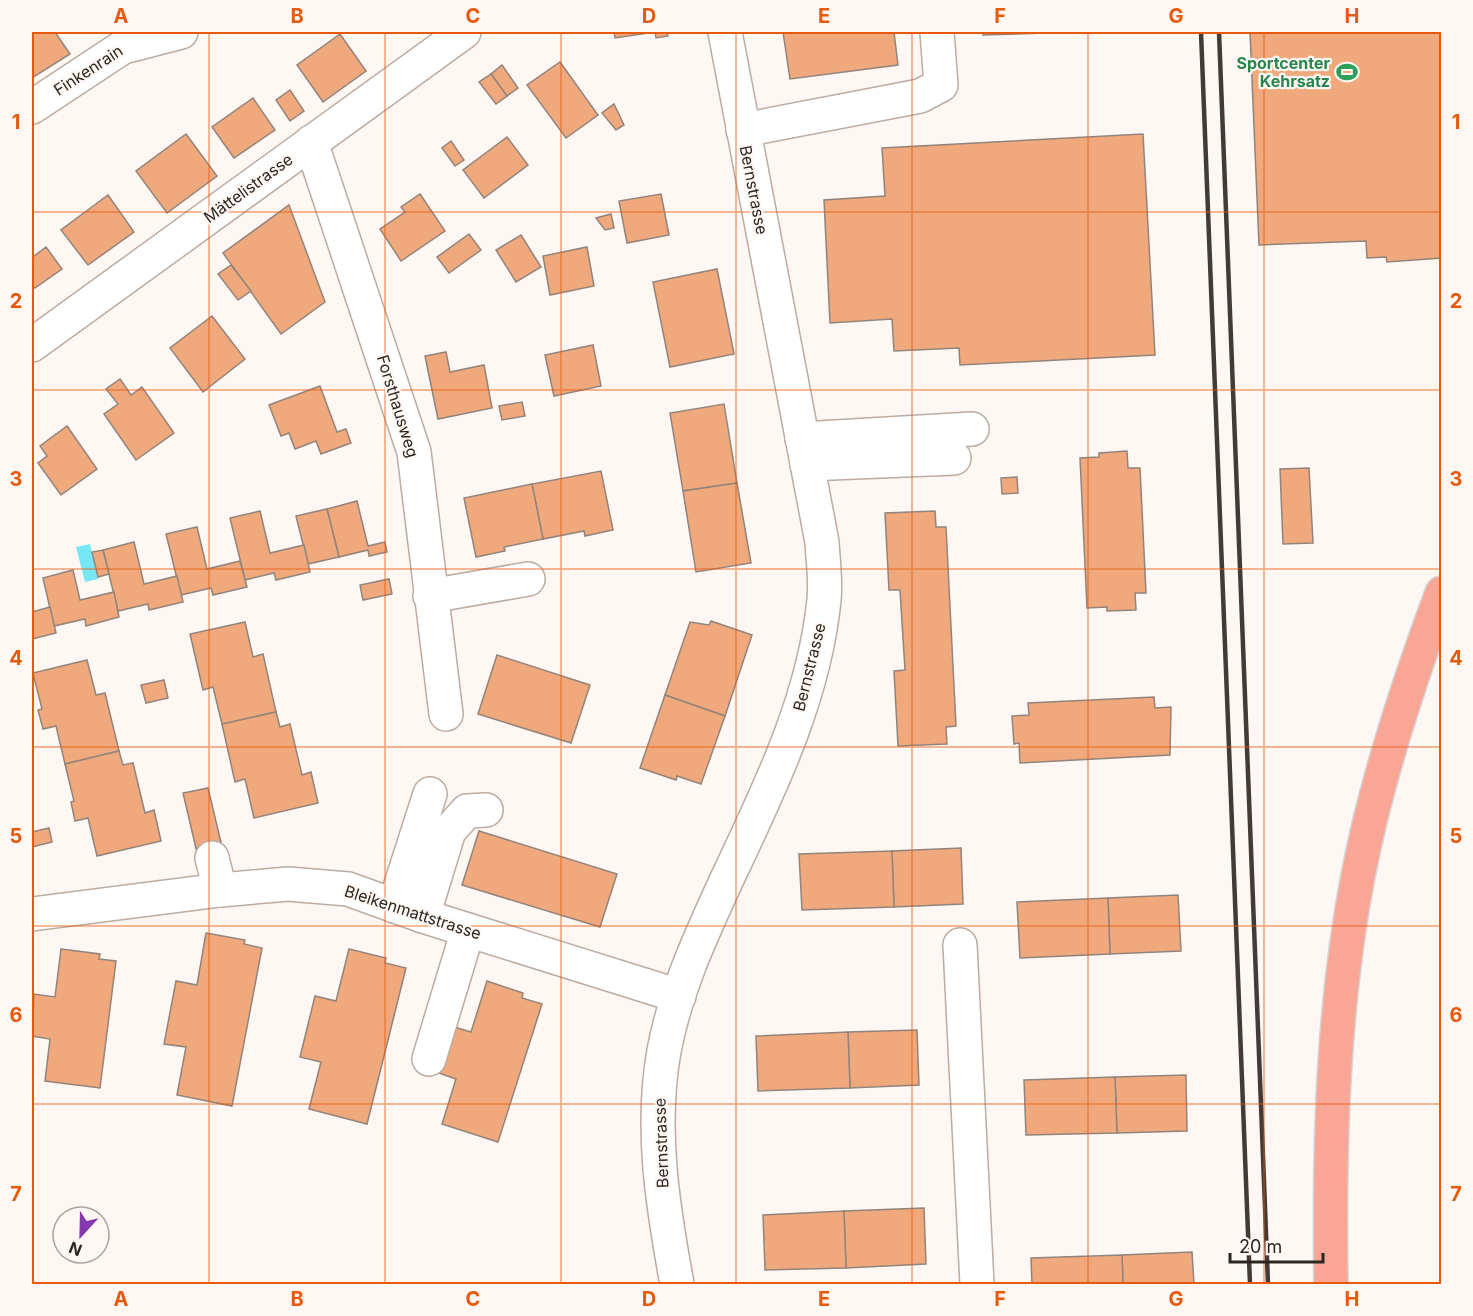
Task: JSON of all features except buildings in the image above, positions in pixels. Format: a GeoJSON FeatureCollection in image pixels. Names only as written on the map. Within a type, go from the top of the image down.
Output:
{"type":"FeatureCollection","features":[{"type":"Feature","properties":{"kind":"main road"},"geometry":{"type":"LineString","coordinates":[[1331,1284],[1329,1180],[1334,1064],[1342,979],[1358,876],[1405,700],[1442,593]]}},
{"type":"Feature","properties":{"kind":"street","name":"Finkenrain"},"geometry":{"type":"LineString","coordinates":[[32,107],[123,47],[181,32]]}},
{"type":"Feature","properties":{"kind":"street","name":"Mättelistrasse"},"geometry":{"type":"LineString","coordinates":[[32,345],[464,32]]}},
{"type":"Feature","properties":{"kind":"street","name":"Bernstrasse"},"geometry":{"type":"LineString","coordinates":[[677,1284],[663,1192],[657,1098],[665,1049],[679,996],[700,938],[784,751],[809,677],[824,599],[822,542],[725,32]]}},
{"type":"Feature","properties":{"kind":"street"},"geometry":{"type":"LineString","coordinates":[[743,130],[920,96],[940,85],[937,32]]}},
{"type":"Feature","properties":{"kind":"street","name":"Forsthausweg"},"geometry":{"type":"LineString","coordinates":[[311,142],[414,452],[446,714]]}},
{"type":"Feature","properties":{"kind":"street"},"geometry":{"type":"LineString","coordinates":[[805,452],[972,429]]}},
{"type":"Feature","properties":{"kind":"street"},"geometry":{"type":"LineString","coordinates":[[805,452],[954,458]]}},
{"type":"Feature","properties":{"kind":"street"},"geometry":{"type":"LineString","coordinates":[[430,596],[528,579]]}},
{"type":"Feature","properties":{"kind":"street"},"geometry":{"type":"LineString","coordinates":[[408,911],[430,794]]}},
{"type":"Feature","properties":{"kind":"street"},"geometry":{"type":"LineString","coordinates":[[408,911],[449,831],[467,811],[486,810]]}},
{"type":"Feature","properties":{"kind":"street"},"geometry":{"type":"LineString","coordinates":[[212,858],[220,890]]}},
{"type":"Feature","properties":{"kind":"street","name":"Bleikenmattstrasse"},"geometry":{"type":"LineString","coordinates":[[32,914],[220,890],[288,884],[348,889],[408,911],[679,996]]}},
{"type":"Feature","properties":{"kind":"street"},"geometry":{"type":"LineString","coordinates":[[429,1059],[468,930]]}},
{"type":"Feature","properties":{"kind":"street"},"geometry":{"type":"LineString","coordinates":[[960,945],[976,1284]]}},
{"type":"Feature","properties":{"kind":"water"},"geometry":{"type":"Polygon","coordinates":[[[90,544],[98,579],[85,582],[76,547],[90,544]]]}},
{"type":"Feature","properties":{"kind":"railway"},"geometry":{"type":"LineString","coordinates":[[1201,32],[1250,1284]]}},
{"type":"Feature","properties":{"kind":"railway"},"geometry":{"type":"LineString","coordinates":[[1219,32],[1268,1284]]}},
{"type":"Feature","properties":{"kind":"place","name":"Sportcenter Kehrsatz"},"geometry":{"type":"Point","coordinates":[1347,72]}}]}
